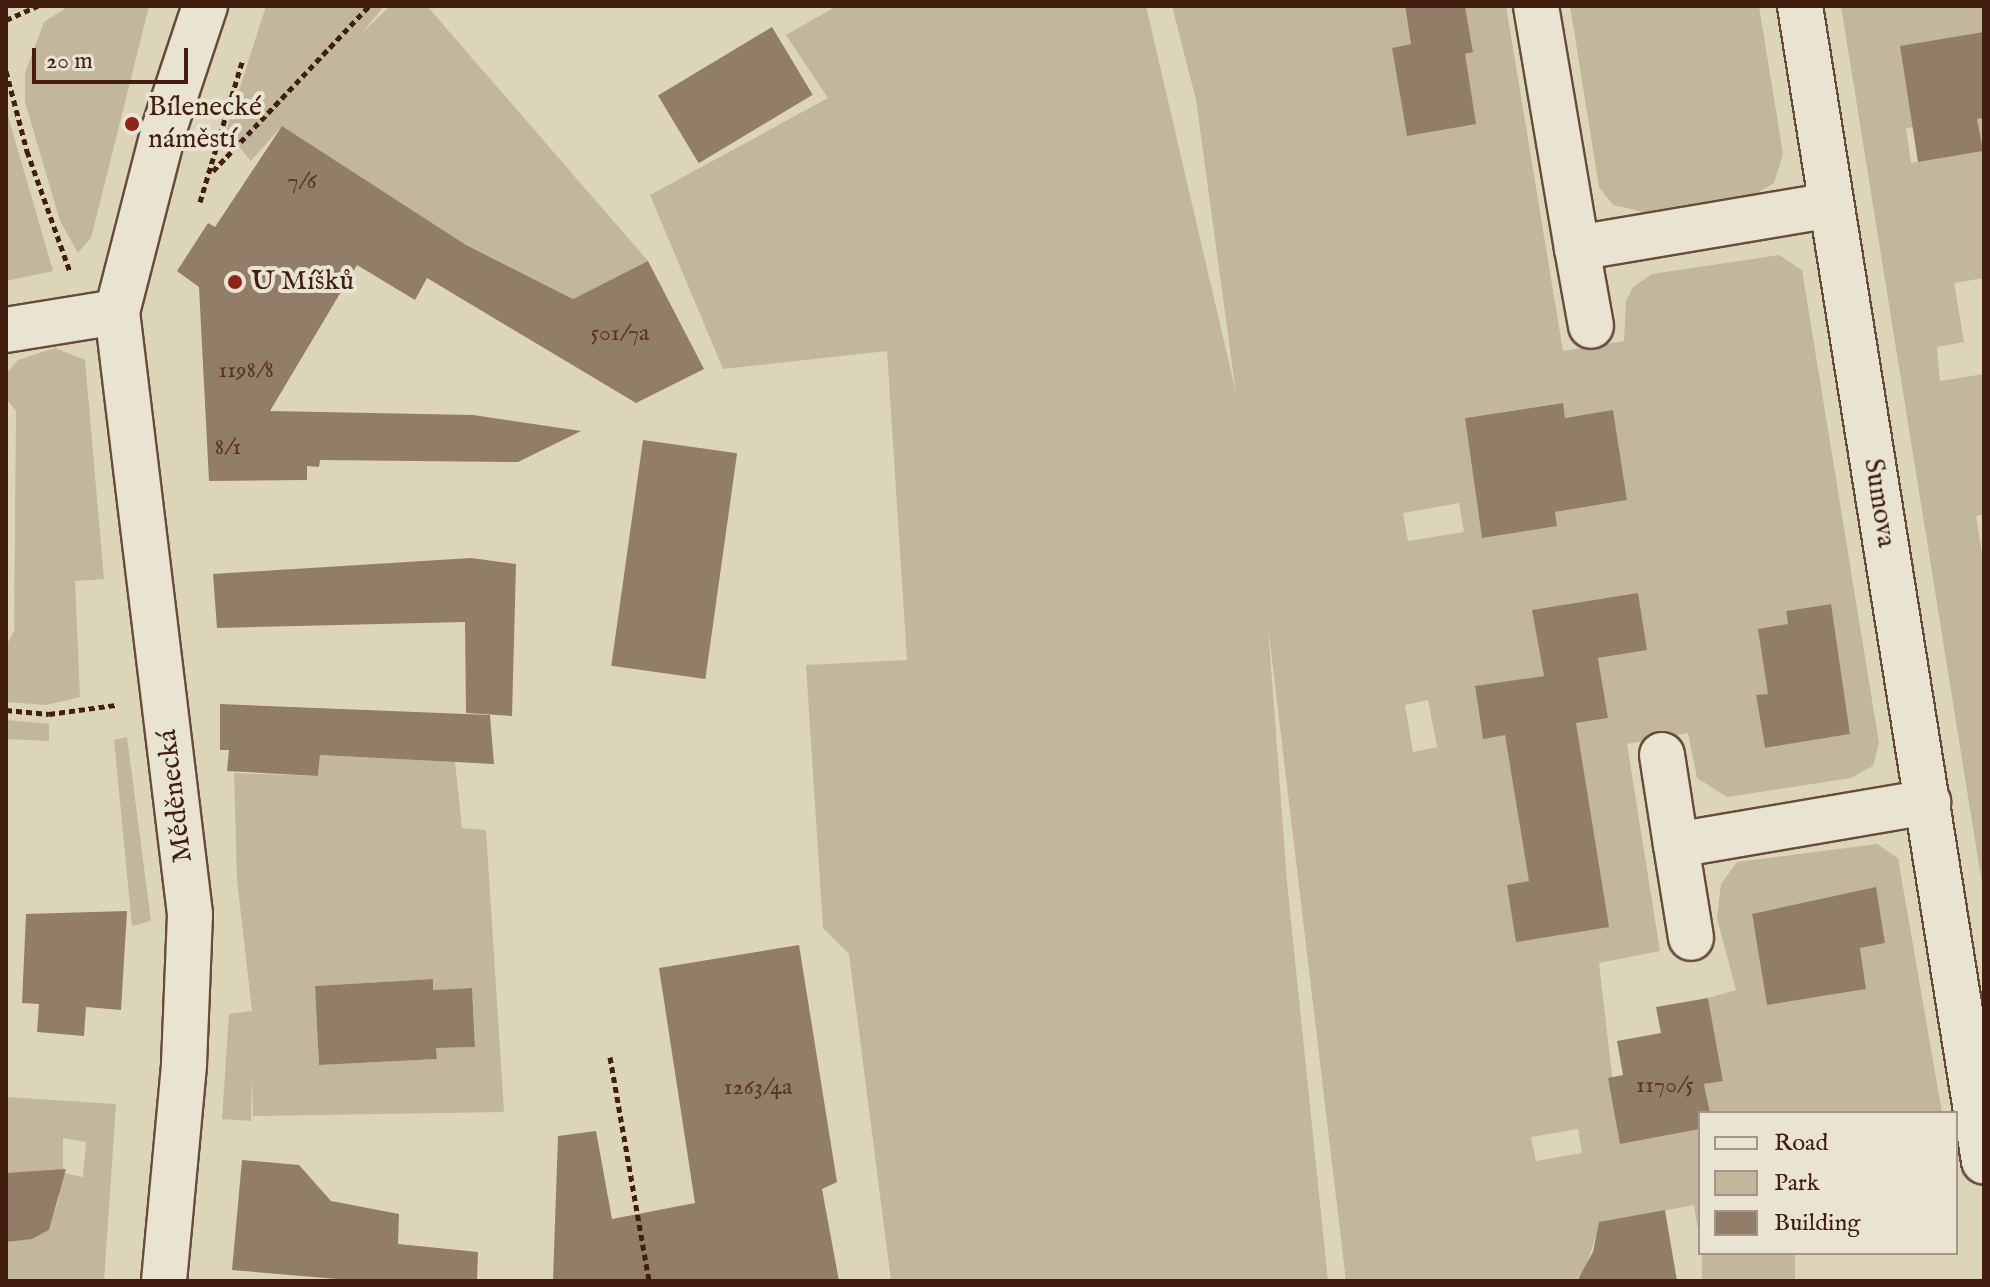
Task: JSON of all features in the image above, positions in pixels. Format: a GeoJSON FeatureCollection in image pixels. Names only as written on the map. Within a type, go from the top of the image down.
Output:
{"type":"FeatureCollection","features":[{"type":"Feature","properties":{"kind":"street"},"geometry":{"type":"LineString","coordinates":[[6,330],[117,312],[164,129],[205,6]]}},
{"type":"Feature","properties":{"kind":"street"},"geometry":{"type":"LineString","coordinates":[[1536,6],[1591,326]]}},
{"type":"Feature","properties":{"kind":"street","name":"Sumova"},"geometry":{"type":"LineString","coordinates":[[1800,6],[1984,1161]]}},
{"type":"Feature","properties":{"kind":"street"},"geometry":{"type":"LineString","coordinates":[[1577,248],[1830,205]]}},
{"type":"Feature","properties":{"kind":"street","name":"Měděnecká"},"geometry":{"type":"LineString","coordinates":[[117,312],[190,914],[184,1064],[164,1281]]}},
{"type":"Feature","properties":{"kind":"street"},"geometry":{"type":"LineString","coordinates":[[1662,755],[1691,938]]}},
{"type":"Feature","properties":{"kind":"street"},"geometry":{"type":"LineString","coordinates":[[1676,845],[1928,802]]}},
{"type":"Feature","properties":{"kind":"path"},"geometry":{"type":"LineString","coordinates":[[6,20],[38,6]]}},
{"type":"Feature","properties":{"kind":"path"},"geometry":{"type":"LineString","coordinates":[[211,173],[369,6]]}},
{"type":"Feature","properties":{"kind":"path"},"geometry":{"type":"LineString","coordinates":[[6,71],[27,151],[69,269]]}},
{"type":"Feature","properties":{"kind":"path"},"geometry":{"type":"LineString","coordinates":[[6,710],[49,714]]}},
{"type":"Feature","properties":{"kind":"path"},"geometry":{"type":"LineString","coordinates":[[610,1057],[649,1281]]}},
{"type":"Feature","properties":{"kind":"green space"},"geometry":{"type":"Polygon","coordinates":[[[69,6],[149,6],[91,238],[78,253],[60,221],[25,102],[25,73],[44,22],[69,6]]]}},
{"type":"Feature","properties":{"kind":"green space"},"geometry":{"type":"Polygon","coordinates":[[[266,6],[384,6],[362,33],[390,6],[427,6],[648,261],[573,299],[466,245],[282,126],[251,161],[226,131],[266,6]]]}},
{"type":"Feature","properties":{"kind":"green space"},"geometry":{"type":"Polygon","coordinates":[[[837,6],[1146,6],[1236,393],[1196,100],[1172,6],[1418,6],[1405,9],[1411,44],[1392,48],[1407,135],[1465,54],[1473,51],[1465,6],[1506,6],[1563,351],[1624,341],[1626,301],[1633,287],[1652,274],[1779,255],[1802,270],[1879,743],[1873,766],[1851,778],[1727,797],[1697,778],[1688,733],[1627,744],[1660,951],[1599,963],[1620,1144],[1698,1129],[1698,1230],[1694,1205],[1600,1223],[1586,1267],[1575,1281],[1346,1281],[1268,626],[1287,882],[1328,1281],[891,1281],[849,954],[823,928],[806,665],[907,660],[887,351],[723,369],[650,195],[828,98],[786,35],[837,6]],[[1562,403],[1465,418],[1482,538],[1557,525],[1555,512],[1627,500],[1613,411],[1565,418],[1562,403]],[[1459,503],[1403,513],[1408,541],[1464,532],[1459,503]],[[1830,604],[1786,611],[1788,624],[1768,694],[1756,696],[1765,748],[1850,734],[1830,604]],[[1533,610],[1544,676],[1475,687],[1483,738],[1608,718],[1598,658],[1646,650],[1533,610]],[[1428,700],[1405,705],[1413,752],[1437,747],[1428,700]],[[1578,1129],[1531,1137],[1536,1161],[1582,1153],[1578,1129]]]}},
{"type":"Feature","properties":{"kind":"green space"},"geometry":{"type":"Polygon","coordinates":[[[1570,6],[1759,6],[1783,154],[1774,183],[1757,193],[1644,212],[1613,205],[1599,187],[1570,6]]]}},
{"type":"Feature","properties":{"kind":"green space"},"geometry":{"type":"Polygon","coordinates":[[[1841,6],[1984,6],[1984,38],[1913,127],[1906,128],[1911,163],[1982,151],[1977,119],[1984,118],[1984,278],[1954,283],[1964,342],[1937,347],[1940,381],[1984,374],[1984,514],[1976,516],[1984,565],[1984,896],[1841,6]]]}},
{"type":"Feature","properties":{"kind":"green space"},"geometry":{"type":"Polygon","coordinates":[[[6,109],[53,271],[6,281],[6,109]]]}},
{"type":"Feature","properties":{"kind":"green space"},"geometry":{"type":"Polygon","coordinates":[[[55,348],[85,360],[104,579],[75,581],[80,697],[46,705],[6,702],[6,646],[14,631],[16,411],[6,399],[6,374],[18,360],[55,348]]]}},
{"type":"Feature","properties":{"kind":"green space"},"geometry":{"type":"Polygon","coordinates":[[[6,720],[49,724],[49,741],[6,739],[6,720]]]}},
{"type":"Feature","properties":{"kind":"green space"},"geometry":{"type":"Polygon","coordinates":[[[127,737],[151,921],[132,926],[114,740],[127,737]]]}},
{"type":"Feature","properties":{"kind":"green space"},"geometry":{"type":"Polygon","coordinates":[[[320,755],[455,762],[462,828],[486,830],[504,1112],[253,1116],[252,1073],[251,1121],[222,1119],[229,1014],[252,1011],[237,880],[234,773],[318,776],[320,755]],[[433,979],[315,986],[319,1065],[437,1059],[436,1048],[475,1047],[472,988],[433,990],[433,979]]]}},
{"type":"Feature","properties":{"kind":"green space"},"geometry":{"type":"Polygon","coordinates":[[[1877,844],[1898,858],[1942,1111],[1710,1111],[1704,1084],[1723,1080],[1708,998],[1736,990],[1717,918],[1721,884],[1737,862],[1877,844]],[[1876,888],[1752,915],[1767,1005],[1866,989],[1860,948],[1885,943],[1876,888]]]}},
{"type":"Feature","properties":{"kind":"green space"},"geometry":{"type":"Polygon","coordinates":[[[6,1097],[116,1104],[104,1281],[6,1281],[6,1240],[32,1239],[49,1230],[59,1197],[38,1171],[6,1177],[6,1097]],[[63,1138],[63,1173],[83,1177],[86,1142],[63,1138]]]}},
{"type":"Feature","properties":{"kind":"green space"},"geometry":{"type":"Polygon","coordinates":[[[1702,1255],[1795,1255],[1795,1281],[1702,1281],[1702,1255]]]}},
{"type":"Feature","properties":{"kind":"building"},"geometry":{"type":"Polygon","coordinates":[[[1405,6],[1465,6],[1473,52],[1465,54],[1476,124],[1407,136],[1392,48],[1411,44],[1405,6]]]}},
{"type":"Feature","properties":{"kind":"building"},"geometry":{"type":"Polygon","coordinates":[[[772,27],[813,95],[699,163],[658,96],[772,27]]]}},
{"type":"Feature","properties":{"kind":"building"},"geometry":{"type":"Polygon","coordinates":[[[1984,32],[1984,118],[1977,119],[1983,151],[1918,162],[1900,46],[1984,32]]]}},
{"type":"Feature","properties":{"kind":"building"},"geometry":{"type":"Polygon","coordinates":[[[282,126],[466,245],[573,299],[648,261],[704,369],[636,403],[427,278],[415,300],[357,265],[270,411],[473,415],[581,431],[518,462],[320,460],[319,467],[307,466],[307,480],[209,481],[199,287],[177,271],[208,223],[215,227],[282,126]]]}},
{"type":"Feature","properties":{"kind":"building"},"geometry":{"type":"Polygon","coordinates":[[[1563,403],[1565,418],[1613,410],[1627,500],[1555,512],[1557,526],[1482,538],[1465,418],[1563,403]]]}},
{"type":"Feature","properties":{"kind":"building"},"geometry":{"type":"Polygon","coordinates":[[[643,440],[737,453],[705,679],[611,666],[643,440]]]}},
{"type":"Feature","properties":{"kind":"building"},"geometry":{"type":"Polygon","coordinates":[[[471,558],[516,564],[512,716],[466,713],[465,622],[217,628],[213,574],[471,558]]]}},
{"type":"Feature","properties":{"kind":"building"},"geometry":{"type":"Polygon","coordinates":[[[1638,593],[1647,650],[1598,658],[1608,718],[1576,723],[1609,927],[1516,942],[1507,885],[1529,881],[1505,735],[1483,739],[1475,686],[1544,676],[1532,610],[1638,593]]]}},
{"type":"Feature","properties":{"kind":"building"},"geometry":{"type":"Polygon","coordinates":[[[1831,604],[1850,734],[1765,748],[1756,695],[1768,694],[1758,629],[1788,624],[1786,611],[1831,604]]]}},
{"type":"Feature","properties":{"kind":"building"},"geometry":{"type":"Polygon","coordinates":[[[220,704],[490,715],[494,764],[320,755],[318,776],[227,771],[229,750],[220,750],[220,704]]]}},
{"type":"Feature","properties":{"kind":"building"},"geometry":{"type":"Polygon","coordinates":[[[1876,887],[1885,943],[1860,948],[1866,989],[1767,1005],[1752,914],[1876,887]]]}},
{"type":"Feature","properties":{"kind":"building"},"geometry":{"type":"Polygon","coordinates":[[[127,911],[121,1010],[86,1007],[84,1036],[37,1032],[39,1004],[22,1003],[26,914],[127,911]]]}},
{"type":"Feature","properties":{"kind":"building"},"geometry":{"type":"Polygon","coordinates":[[[799,945],[837,1182],[822,1189],[839,1281],[553,1281],[558,1136],[596,1131],[612,1219],[695,1203],[659,968],[799,945]]]}},
{"type":"Feature","properties":{"kind":"building"},"geometry":{"type":"Polygon","coordinates":[[[433,979],[433,990],[472,988],[475,1047],[436,1048],[437,1059],[319,1065],[315,986],[433,979]]]}},
{"type":"Feature","properties":{"kind":"building"},"geometry":{"type":"Polygon","coordinates":[[[1708,998],[1723,1081],[1704,1084],[1710,1111],[1698,1111],[1698,1129],[1620,1144],[1608,1078],[1623,1075],[1617,1041],[1661,1033],[1656,1007],[1708,998]]]}},
{"type":"Feature","properties":{"kind":"building"},"geometry":{"type":"Polygon","coordinates":[[[242,1160],[299,1165],[331,1201],[399,1214],[398,1244],[478,1252],[477,1281],[361,1281],[232,1270],[242,1160]]]}},
{"type":"Feature","properties":{"kind":"building"},"geometry":{"type":"Polygon","coordinates":[[[66,1169],[49,1230],[32,1239],[6,1242],[6,1173],[66,1169]]]}},
{"type":"Feature","properties":{"kind":"building"},"geometry":{"type":"Polygon","coordinates":[[[1665,1210],[1677,1281],[1577,1281],[1593,1252],[1599,1222],[1665,1210]]]}},
{"type":"Feature","properties":{"kind":"place","name":"Bílenecké náměstí"},"geometry":{"type":"Point","coordinates":[132,124]}},
{"type":"Feature","properties":{"kind":"place","name":"U Míšků"},"geometry":{"type":"Point","coordinates":[235,282]}}]}
